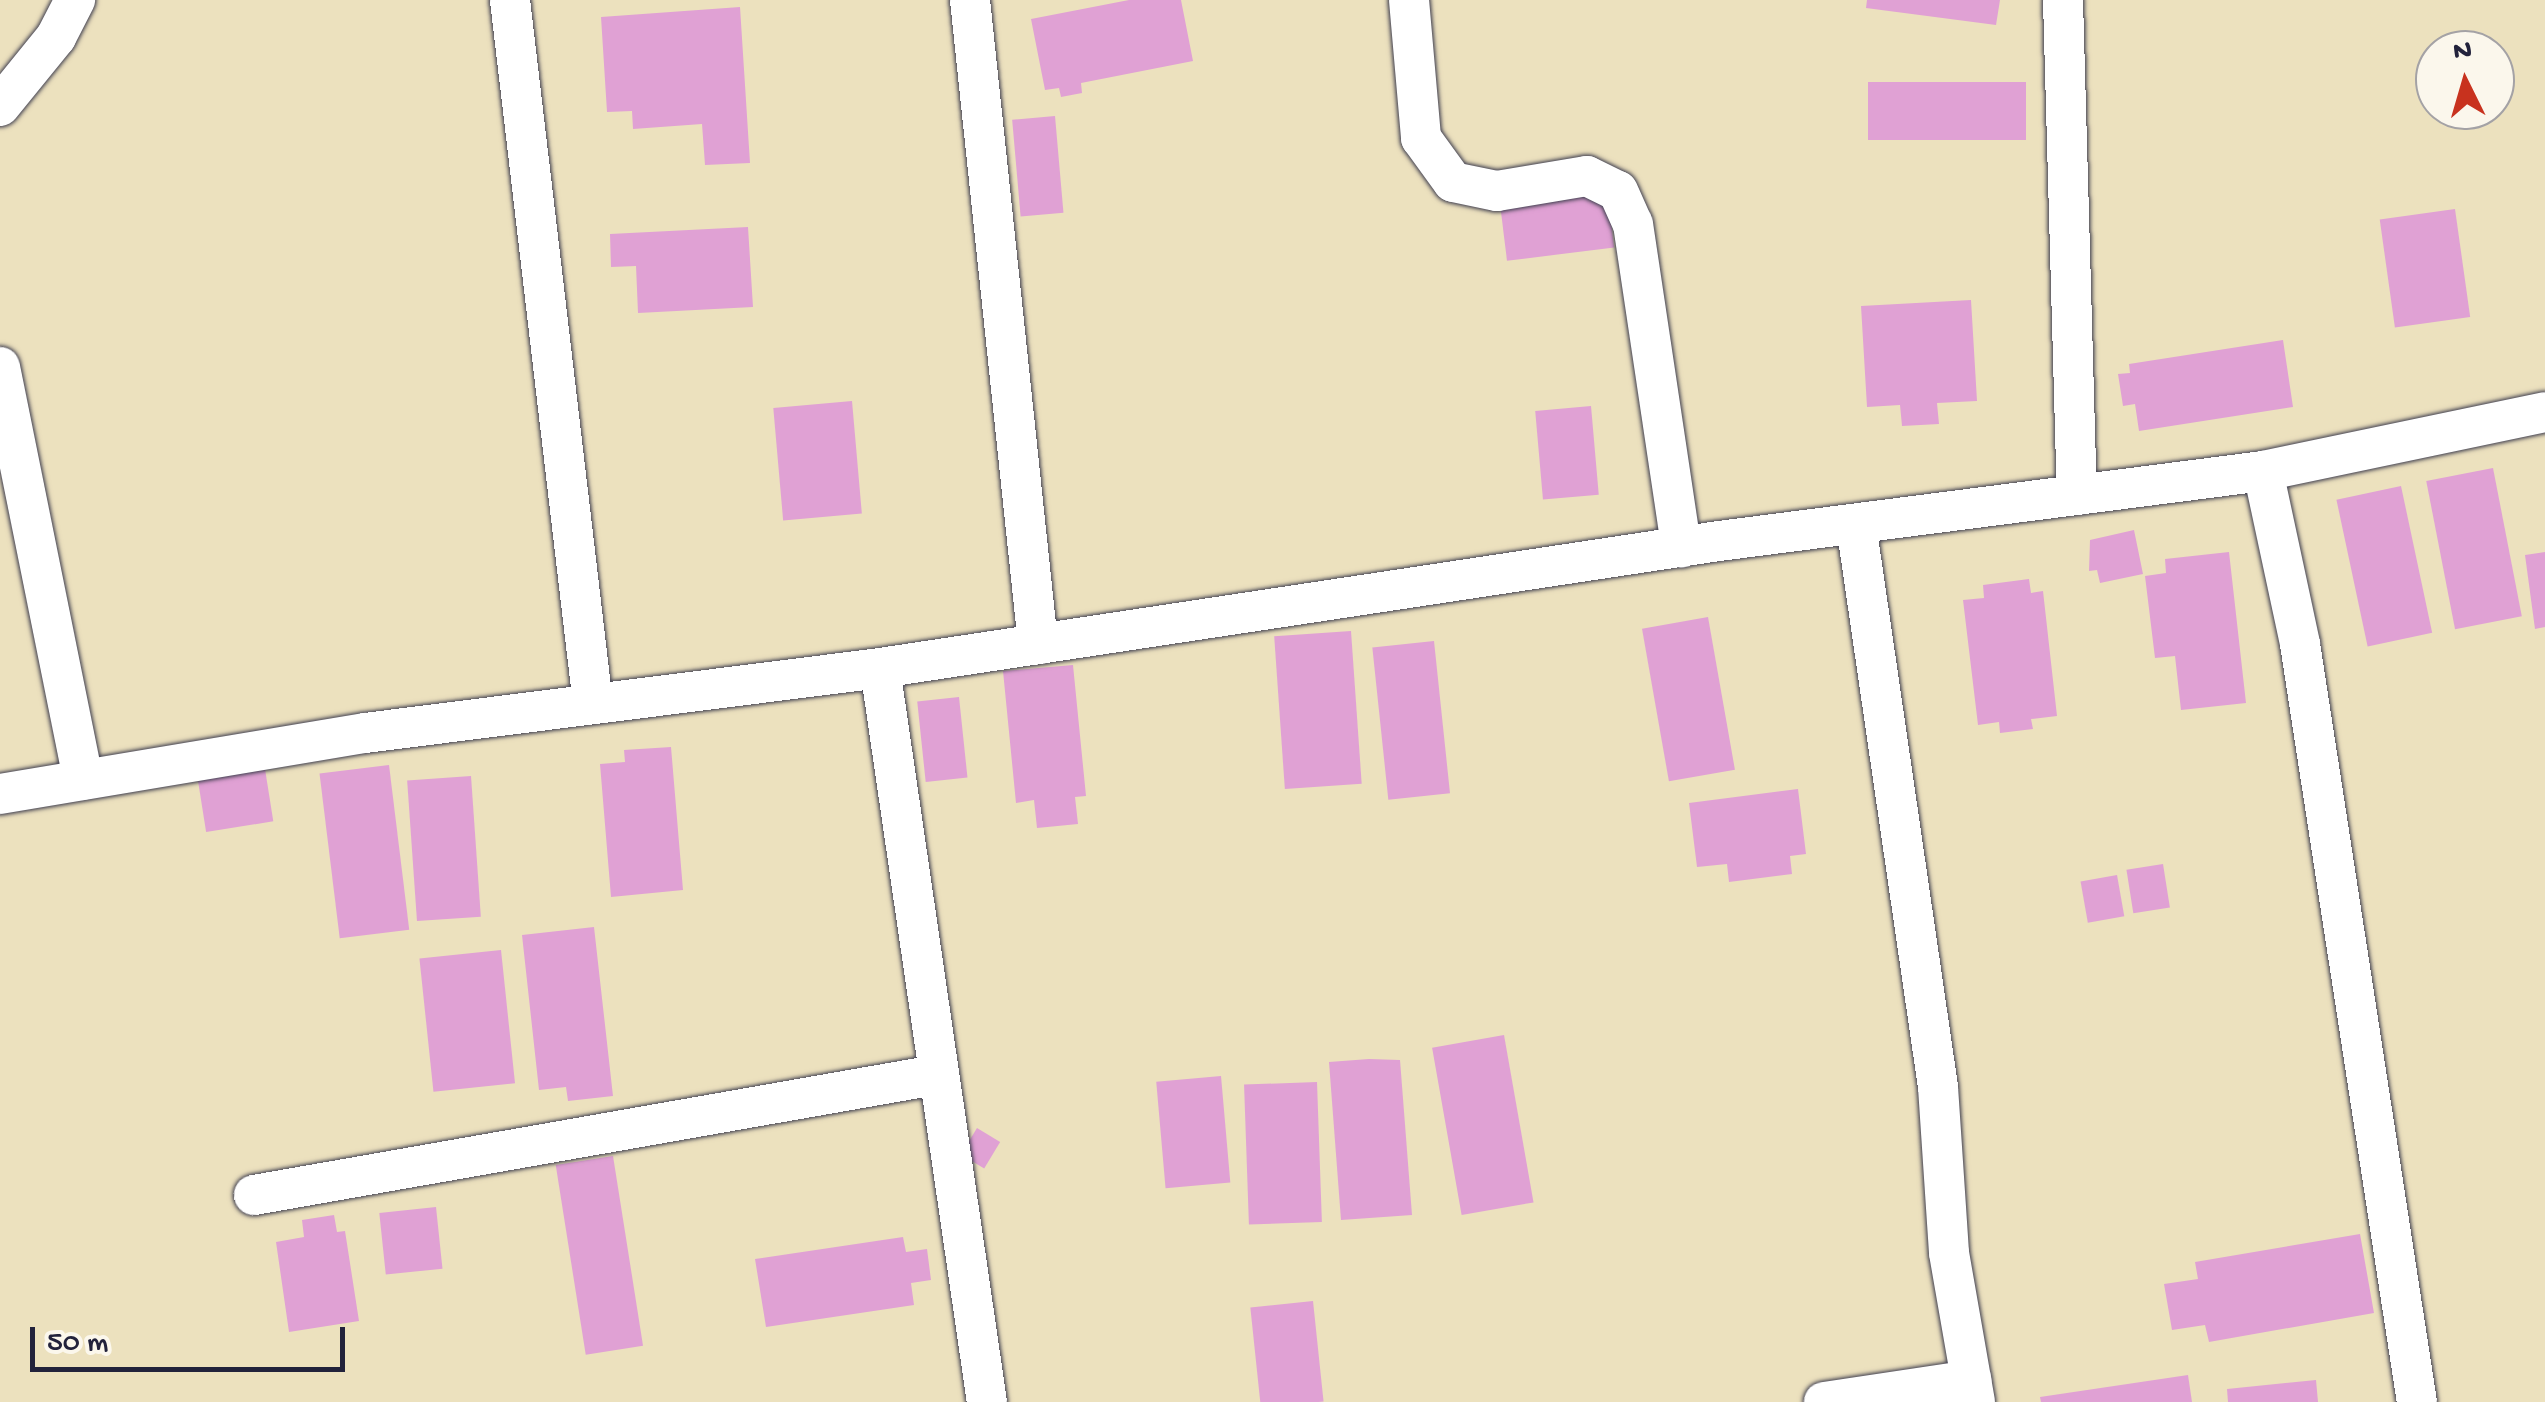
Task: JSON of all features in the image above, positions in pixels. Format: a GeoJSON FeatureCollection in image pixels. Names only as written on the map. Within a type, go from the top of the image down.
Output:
{"type":"FeatureCollection","features":[{"type":"Feature","properties":{"kind":"street"},"geometry":{"type":"LineString","coordinates":[[0,106],[56,37],[74,0]]}},
{"type":"Feature","properties":{"kind":"street"},"geometry":{"type":"LineString","coordinates":[[510,0],[593,704]]}},
{"type":"Feature","properties":{"kind":"street"},"geometry":{"type":"LineString","coordinates":[[970,0],[1038,644]]}},
{"type":"Feature","properties":{"kind":"street"},"geometry":{"type":"LineString","coordinates":[[1409,0],[1421,138],[1453,182],[1497,191],[1586,176],[1618,191],[1633,224],[1681,548]]}},
{"type":"Feature","properties":{"kind":"street"},"geometry":{"type":"LineString","coordinates":[[2063,0],[2077,495]]}},
{"type":"Feature","properties":{"kind":"street"},"geometry":{"type":"LineString","coordinates":[[0,367],[83,780]]}},
{"type":"Feature","properties":{"kind":"street"},"geometry":{"type":"LineString","coordinates":[[0,794],[593,704],[880,668],[1681,548],[2263,471],[2545,412]]}},
{"type":"Feature","properties":{"kind":"street"},"geometry":{"type":"LineString","coordinates":[[2263,471],[2300,644],[2418,1402]]}},
{"type":"Feature","properties":{"kind":"street"},"geometry":{"type":"LineString","coordinates":[[1824,1402],[1973,1391],[1948,1253],[1938,1087],[1856,524]]}},
{"type":"Feature","properties":{"kind":"street"},"geometry":{"type":"LineString","coordinates":[[880,668],[935,1075],[987,1402]]}},
{"type":"Feature","properties":{"kind":"street"},"geometry":{"type":"LineString","coordinates":[[254,1195],[935,1075]]}},
{"type":"Feature","properties":{"kind":"building"},"geometry":{"type":"Polygon","coordinates":[[[1129,0],[1181,0],[1193,61],[1081,83],[1082,93],[1061,97],[1059,88],[1045,90],[1031,19],[1129,0]]]}},
{"type":"Feature","properties":{"kind":"building"},"geometry":{"type":"Polygon","coordinates":[[[1867,0],[2000,0],[1996,25],[1866,8],[1867,0]]]}},
{"type":"Feature","properties":{"kind":"building"},"geometry":{"type":"Polygon","coordinates":[[[740,7],[750,163],[705,165],[702,124],[633,129],[632,111],[607,112],[601,17],[740,7]]]}},
{"type":"Feature","properties":{"kind":"building"},"geometry":{"type":"Polygon","coordinates":[[[1868,82],[2026,82],[2026,140],[1868,140],[1868,82]]]}},
{"type":"Feature","properties":{"kind":"building"},"geometry":{"type":"Polygon","coordinates":[[[1055,116],[1063,213],[1021,216],[1012,120],[1055,116]]]}},
{"type":"Feature","properties":{"kind":"building"},"geometry":{"type":"Polygon","coordinates":[[[1607,189],[1614,248],[1507,261],[1500,202],[1607,189]]]}},
{"type":"Feature","properties":{"kind":"building"},"geometry":{"type":"Polygon","coordinates":[[[2455,209],[2470,317],[2395,328],[2380,220],[2455,209]]]}},
{"type":"Feature","properties":{"kind":"building"},"geometry":{"type":"Polygon","coordinates":[[[748,227],[753,307],[638,313],[636,266],[611,267],[610,234],[748,227]]]}},
{"type":"Feature","properties":{"kind":"building"},"geometry":{"type":"Polygon","coordinates":[[[1971,300],[1977,401],[1937,403],[1939,424],[1902,426],[1900,405],[1867,407],[1861,306],[1971,300]]]}},
{"type":"Feature","properties":{"kind":"building"},"geometry":{"type":"Polygon","coordinates":[[[2283,340],[2293,407],[2139,431],[2135,404],[2123,406],[2118,374],[2130,373],[2129,364],[2283,340]]]}},
{"type":"Feature","properties":{"kind":"building"},"geometry":{"type":"Polygon","coordinates":[[[852,401],[862,514],[783,520],[773,408],[852,401]]]}},
{"type":"Feature","properties":{"kind":"building"},"geometry":{"type":"Polygon","coordinates":[[[1591,406],[1599,495],[1543,500],[1535,411],[1591,406]]]}},
{"type":"Feature","properties":{"kind":"building"},"geometry":{"type":"Polygon","coordinates":[[[2493,468],[2522,616],[2455,629],[2426,481],[2493,468]]]}},
{"type":"Feature","properties":{"kind":"building"},"geometry":{"type":"Polygon","coordinates":[[[2401,486],[2432,633],[2368,646],[2336,500],[2401,486]]]}},
{"type":"Feature","properties":{"kind":"building"},"geometry":{"type":"Polygon","coordinates":[[[2134,530],[2143,574],[2100,583],[2097,570],[2089,571],[2090,540],[2134,530]]]}},
{"type":"Feature","properties":{"kind":"building"},"geometry":{"type":"Polygon","coordinates":[[[2229,552],[2246,703],[2181,710],[2175,656],[2155,658],[2145,576],[2166,573],[2165,559],[2229,552]]]}},
{"type":"Feature","properties":{"kind":"building"},"geometry":{"type":"Polygon","coordinates":[[[2545,552],[2545,627],[2535,629],[2525,555],[2545,552]]]}},
{"type":"Feature","properties":{"kind":"building"},"geometry":{"type":"Polygon","coordinates":[[[2029,579],[2031,593],[2043,591],[2057,716],[2031,719],[2033,729],[2000,733],[1999,722],[1978,725],[1963,600],[1984,598],[1983,585],[2029,579]]]}},
{"type":"Feature","properties":{"kind":"building"},"geometry":{"type":"Polygon","coordinates":[[[1708,617],[1735,770],[1669,781],[1642,629],[1708,617]]]}},
{"type":"Feature","properties":{"kind":"building"},"geometry":{"type":"Polygon","coordinates":[[[1351,631],[1362,784],[1285,789],[1274,636],[1351,631]]]}},
{"type":"Feature","properties":{"kind":"building"},"geometry":{"type":"Polygon","coordinates":[[[1434,641],[1450,793],[1388,800],[1372,647],[1434,641]]]}},
{"type":"Feature","properties":{"kind":"building"},"geometry":{"type":"Polygon","coordinates":[[[1073,665],[1086,796],[1075,797],[1078,824],[1037,828],[1034,800],[1016,803],[1003,671],[1073,665]]]}},
{"type":"Feature","properties":{"kind":"building"},"geometry":{"type":"Polygon","coordinates":[[[959,697],[967,778],[926,782],[917,701],[959,697]]]}},
{"type":"Feature","properties":{"kind":"building"},"geometry":{"type":"Polygon","coordinates":[[[671,747],[683,890],[611,897],[600,764],[625,762],[624,750],[671,747]]]}},
{"type":"Feature","properties":{"kind":"building"},"geometry":{"type":"Polygon","coordinates":[[[389,765],[409,930],[340,938],[320,774],[389,765]]]}},
{"type":"Feature","properties":{"kind":"building"},"geometry":{"type":"Polygon","coordinates":[[[265,769],[273,821],[206,832],[198,780],[265,769]]]}},
{"type":"Feature","properties":{"kind":"building"},"geometry":{"type":"Polygon","coordinates":[[[471,776],[481,917],[417,921],[407,780],[471,776]]]}},
{"type":"Feature","properties":{"kind":"building"},"geometry":{"type":"Polygon","coordinates":[[[1798,789],[1806,854],[1790,856],[1792,874],[1729,882],[1727,864],[1697,867],[1689,803],[1798,789]]]}},
{"type":"Feature","properties":{"kind":"building"},"geometry":{"type":"Polygon","coordinates":[[[2163,864],[2170,907],[2133,913],[2126,870],[2163,864]]]}},
{"type":"Feature","properties":{"kind":"building"},"geometry":{"type":"Polygon","coordinates":[[[2117,875],[2124,916],[2088,923],[2081,881],[2117,875]]]}},
{"type":"Feature","properties":{"kind":"building"},"geometry":{"type":"Polygon","coordinates":[[[594,927],[613,1096],[568,1101],[566,1087],[539,1090],[522,935],[594,927]]]}},
{"type":"Feature","properties":{"kind":"building"},"geometry":{"type":"Polygon","coordinates":[[[501,950],[515,1083],[433,1092],[419,959],[501,950]]]}},
{"type":"Feature","properties":{"kind":"building"},"geometry":{"type":"Polygon","coordinates":[[[1504,1035],[1534,1202],[1462,1215],[1432,1048],[1504,1035]]]}},
{"type":"Feature","properties":{"kind":"building"},"geometry":{"type":"Polygon","coordinates":[[[1400,1060],[1412,1215],[1341,1220],[1329,1062],[1400,1060]]]}},
{"type":"Feature","properties":{"kind":"building"},"geometry":{"type":"Polygon","coordinates":[[[1221,1076],[1230,1183],[1166,1188],[1156,1082],[1221,1076]]]}},
{"type":"Feature","properties":{"kind":"building"},"geometry":{"type":"Polygon","coordinates":[[[1317,1082],[1322,1222],[1249,1224],[1244,1085],[1317,1082]]]}},
{"type":"Feature","properties":{"kind":"building"},"geometry":{"type":"Polygon","coordinates":[[[977,1128],[1000,1142],[984,1168],[961,1155],[977,1128]]]}},
{"type":"Feature","properties":{"kind":"building"},"geometry":{"type":"Polygon","coordinates":[[[613,1156],[643,1346],[586,1355],[556,1165],[613,1156]]]}},
{"type":"Feature","properties":{"kind":"building"},"geometry":{"type":"Polygon","coordinates":[[[436,1207],[442,1269],[386,1275],[379,1213],[436,1207]]]}},
{"type":"Feature","properties":{"kind":"building"},"geometry":{"type":"Polygon","coordinates":[[[334,1215],[337,1232],[345,1231],[359,1321],[289,1332],[276,1242],[304,1237],[302,1220],[334,1215]]]}},
{"type":"Feature","properties":{"kind":"building"},"geometry":{"type":"Polygon","coordinates":[[[2360,1234],[2374,1313],[2209,1342],[2205,1325],[2172,1330],[2164,1284],[2198,1279],[2195,1262],[2360,1234]]]}},
{"type":"Feature","properties":{"kind":"building"},"geometry":{"type":"Polygon","coordinates":[[[903,1237],[906,1252],[927,1249],[931,1280],[911,1283],[914,1305],[766,1327],[755,1259],[903,1237]]]}},
{"type":"Feature","properties":{"kind":"building"},"geometry":{"type":"Polygon","coordinates":[[[1313,1301],[1324,1401],[1260,1402],[1250,1308],[1313,1301]]]}},
{"type":"Feature","properties":{"kind":"building"},"geometry":{"type":"Polygon","coordinates":[[[2188,1375],[2192,1402],[2041,1402],[2040,1397],[2188,1375]]]}},
{"type":"Feature","properties":{"kind":"building"},"geometry":{"type":"Polygon","coordinates":[[[2316,1380],[2318,1402],[2228,1402],[2227,1389],[2316,1380]]]}}]}
